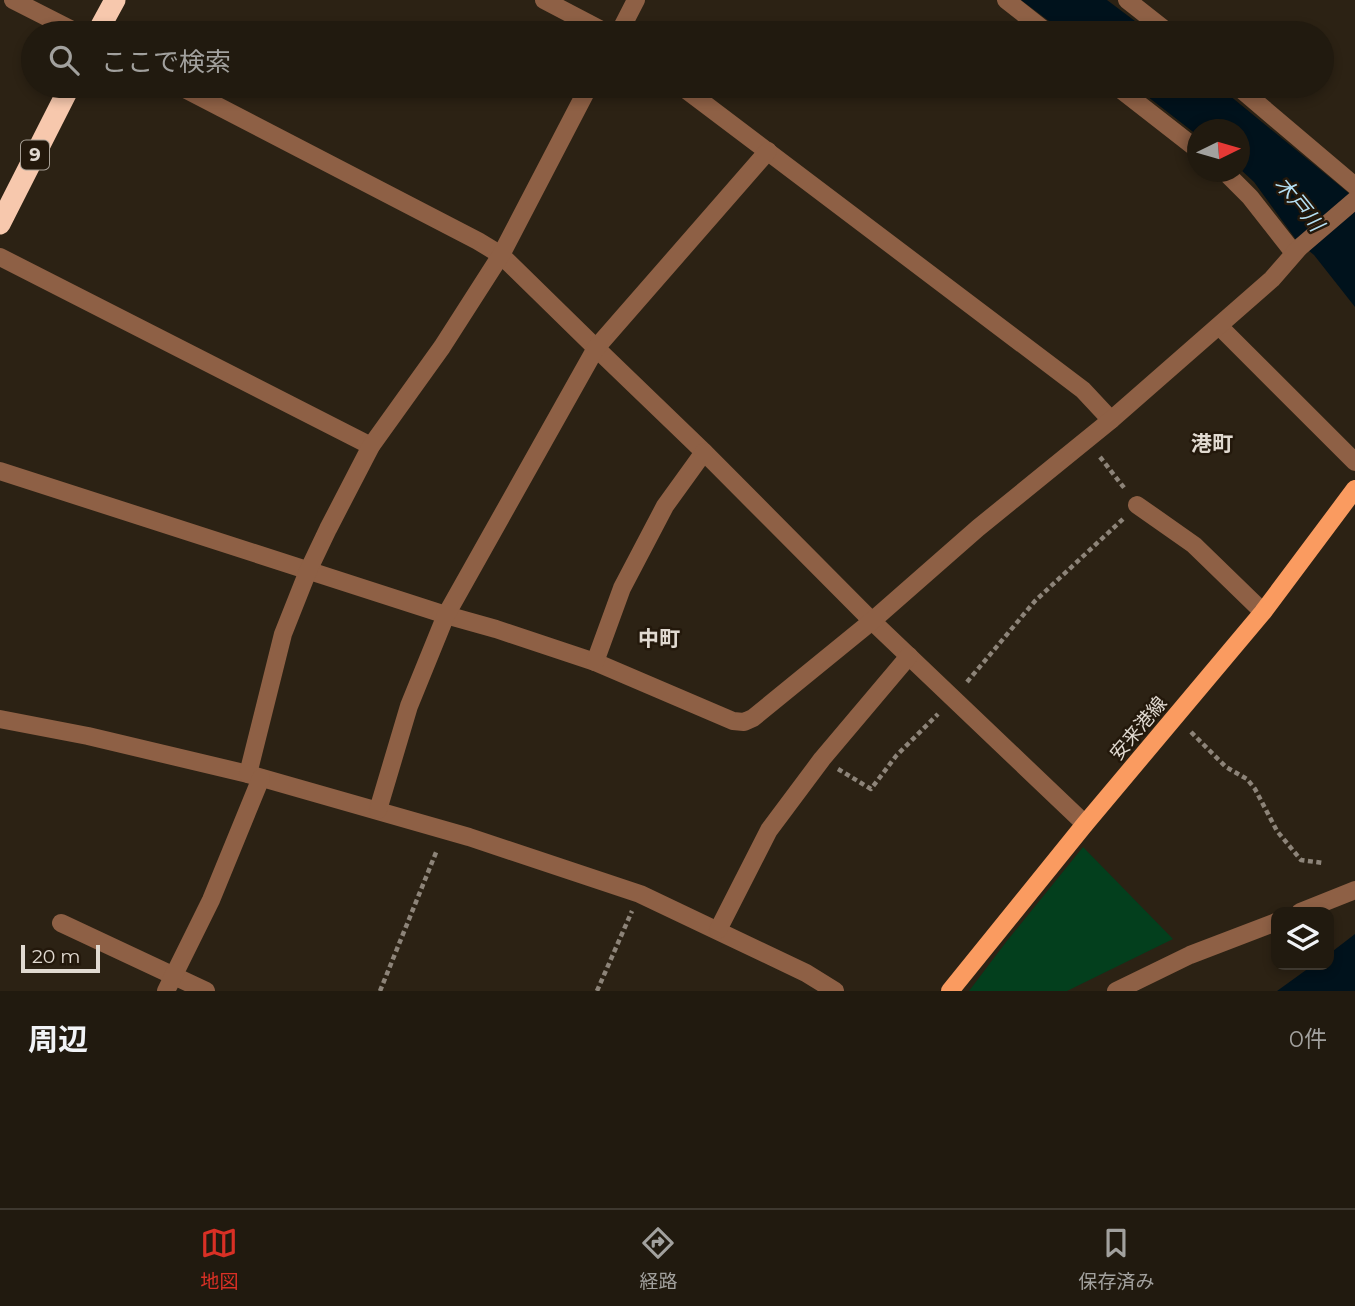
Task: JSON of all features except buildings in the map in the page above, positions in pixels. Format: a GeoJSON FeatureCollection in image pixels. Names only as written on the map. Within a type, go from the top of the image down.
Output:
{"type":"FeatureCollection","features":[{"type":"Feature","properties":{"kind":"highway"},"geometry":{"type":"LineString","coordinates":[[104,21],[115,0]]}},
{"type":"Feature","properties":{"kind":"highway","name":"9"},"geometry":{"type":"LineString","coordinates":[[0,224],[64,98]]}},
{"type":"Feature","properties":{"kind":"main road","name":"安来港線"},"geometry":{"type":"LineString","coordinates":[[950,991],[1085,824],[1264,612],[1355,489]]}},
{"type":"Feature","properties":{"kind":"street"},"geometry":{"type":"LineString","coordinates":[[13,0],[54,21]]}},
{"type":"Feature","properties":{"kind":"street"},"geometry":{"type":"LineString","coordinates":[[544,0],[584,21]]}},
{"type":"Feature","properties":{"kind":"street"},"geometry":{"type":"LineString","coordinates":[[625,21],[636,0]]}},
{"type":"Feature","properties":{"kind":"street"},"geometry":{"type":"LineString","coordinates":[[1006,0],[1033,21]]}},
{"type":"Feature","properties":{"kind":"street"},"geometry":{"type":"LineString","coordinates":[[1127,0],[1154,21]]}},
{"type":"Feature","properties":{"kind":"street"},"geometry":{"type":"LineString","coordinates":[[202,98],[502,255],[872,621],[1085,824]]}},
{"type":"Feature","properties":{"kind":"street"},"geometry":{"type":"LineString","coordinates":[[170,983],[211,900],[255,776],[282,634],[308,570],[371,446],[442,347],[502,255],[583,98]]}},
{"type":"Feature","properties":{"kind":"street"},"geometry":{"type":"LineString","coordinates":[[697,98],[1083,390],[1111,420]]}},
{"type":"Feature","properties":{"kind":"street"},"geometry":{"type":"LineString","coordinates":[[1131,98],[1187,142]]}},
{"type":"Feature","properties":{"kind":"street"},"geometry":{"type":"LineString","coordinates":[[0,471],[595,662],[733,721],[744,722],[753,718],[872,621],[978,528],[1111,420],[1272,279],[1297,250],[1354,196],[1250,98]]}},
{"type":"Feature","properties":{"kind":"street"},"geometry":{"type":"LineString","coordinates":[[378,810],[409,706],[446,615],[596,348],[768,150]]}},
{"type":"Feature","properties":{"kind":"street"},"geometry":{"type":"LineString","coordinates":[[1235,182],[1297,250]]}},
{"type":"Feature","properties":{"kind":"street"},"geometry":{"type":"LineString","coordinates":[[0,257],[371,446]]}},
{"type":"Feature","properties":{"kind":"street"},"geometry":{"type":"LineString","coordinates":[[1219,326],[1355,462]]}},
{"type":"Feature","properties":{"kind":"street"},"geometry":{"type":"LineString","coordinates":[[595,662],[622,588],[665,506],[704,452]]}},
{"type":"Feature","properties":{"kind":"street"},"geometry":{"type":"LineString","coordinates":[[1137,505],[1194,545],[1264,612]]}},
{"type":"Feature","properties":{"kind":"street"},"geometry":{"type":"LineString","coordinates":[[718,930],[769,830],[822,759],[909,656]]}},
{"type":"Feature","properties":{"kind":"street"},"geometry":{"type":"LineString","coordinates":[[0,719],[88,736],[255,776],[445,830],[640,894],[718,930],[835,991]]}},
{"type":"Feature","properties":{"kind":"street"},"geometry":{"type":"LineString","coordinates":[[1312,907],[1355,890]]}},
{"type":"Feature","properties":{"kind":"street"},"geometry":{"type":"LineString","coordinates":[[61,923],[170,983],[206,991]]}},
{"type":"Feature","properties":{"kind":"street"},"geometry":{"type":"LineString","coordinates":[[1116,991],[1190,955],[1271,924]]}},
{"type":"Feature","properties":{"kind":"path"},"geometry":{"type":"LineString","coordinates":[[822,759],[871,789],[896,755],[954,699],[1035,601],[1137,505],[1087,440]]}},
{"type":"Feature","properties":{"kind":"path"},"geometry":{"type":"LineString","coordinates":[[1175,716],[1226,767],[1247,779],[1277,831],[1301,860],[1323,863]]}},
{"type":"Feature","properties":{"kind":"path"},"geometry":{"type":"LineString","coordinates":[[380,991],[445,830]]}},
{"type":"Feature","properties":{"kind":"path"},"geometry":{"type":"LineString","coordinates":[[597,991],[640,894]]}},
{"type":"Feature","properties":{"kind":"green space"},"geometry":{"type":"Polygon","coordinates":[[[1083,847],[1173,939],[1067,991],[969,991],[1006,942],[1083,847]]]}},
{"type":"Feature","properties":{"kind":"water"},"geometry":{"type":"Polygon","coordinates":[[[1021,0],[1107,0],[1135,21],[1049,21],[1021,0]]]}},
{"type":"Feature","properties":{"kind":"water","name":"木戸川"},"geometry":{"type":"Polygon","coordinates":[[[1149,98],[1233,98],[1355,199],[1355,307],[1314,255],[1297,241],[1250,178],[1250,119],[1187,119],[1187,127],[1149,98]]]}},
{"type":"Feature","properties":{"kind":"water"},"geometry":{"type":"Polygon","coordinates":[[[1355,934],[1355,991],[1277,991],[1306,970],[1334,970],[1334,950],[1355,934]]]}},
{"type":"Feature","properties":{"kind":"district","name":"港町"},"geometry":{"type":"Point","coordinates":[1212,444]}},
{"type":"Feature","properties":{"kind":"district","name":"中町"},"geometry":{"type":"Point","coordinates":[659,639]}}]}
